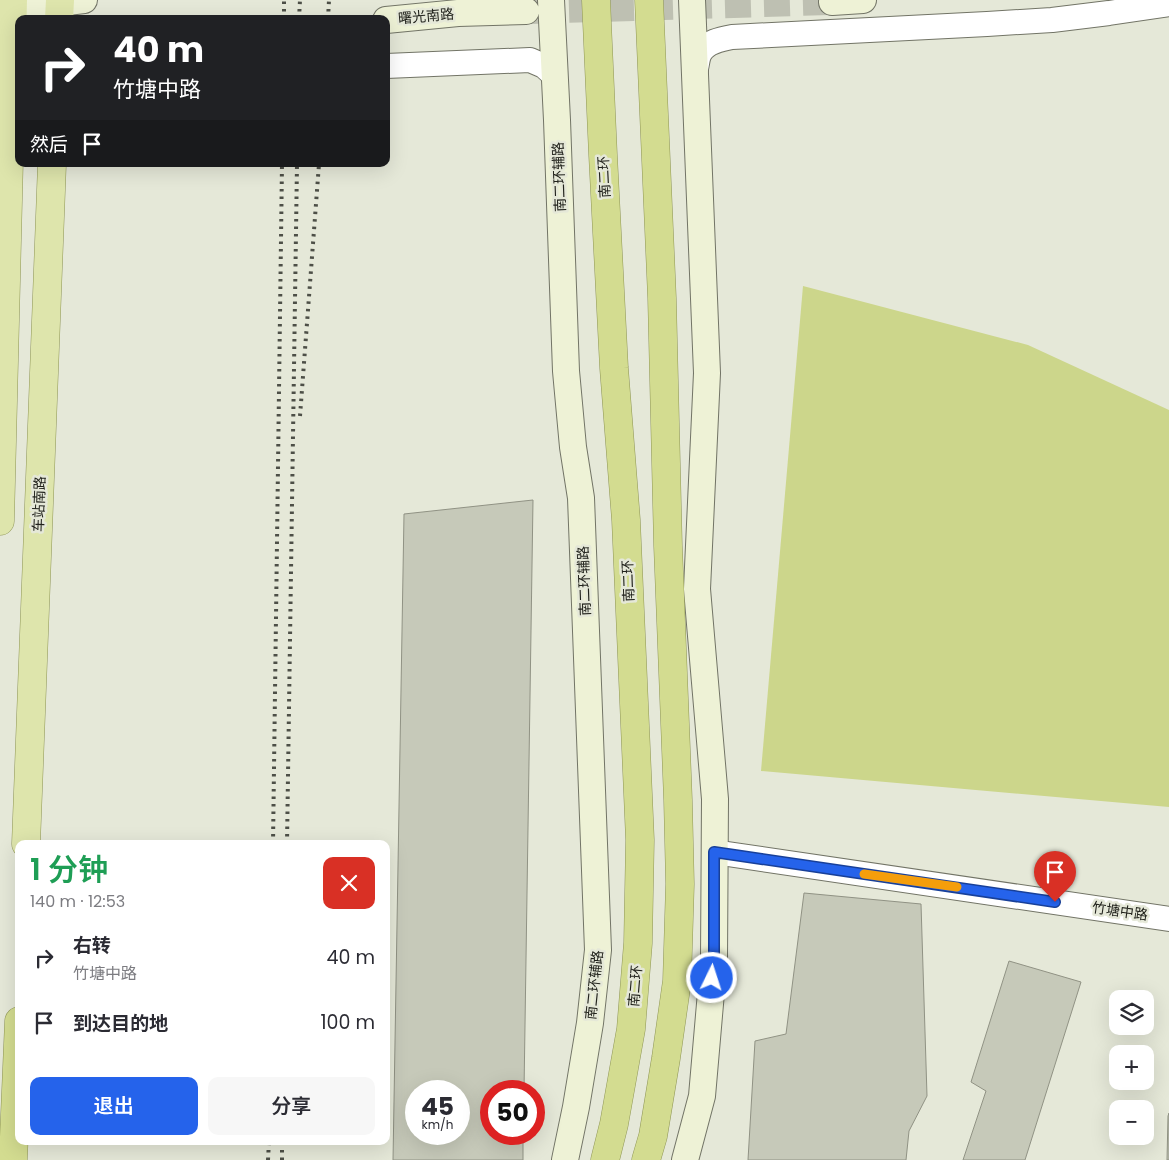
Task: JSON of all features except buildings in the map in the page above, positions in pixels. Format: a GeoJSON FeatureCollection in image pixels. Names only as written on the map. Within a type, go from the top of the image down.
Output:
{"type":"FeatureCollection","features":[{"type":"Feature","properties":{"kind":"highway","name":"南二环"},"geometry":{"type":"LineString","coordinates":[[596,0],[613,349],[626,520],[640,840],[638,942],[631,1029],[614,1124],[605,1160]]}},
{"type":"Feature","properties":{"kind":"highway"},"geometry":{"type":"LineString","coordinates":[[646,1160],[653,1136],[677,981],[680,884],[668,546],[662,298],[649,0]]}},
{"type":"Feature","properties":{"kind":"highway"},"geometry":{"type":"LineString","coordinates":[[13,1160],[15,1114]]}},
{"type":"Feature","properties":{"kind":"highway"},"geometry":{"type":"LineString","coordinates":[[28,1145],[29,1160]]}},
{"type":"Feature","properties":{"kind":"main road","name":"南二环辅路"},"geometry":{"type":"LineString","coordinates":[[551,0],[566,371],[581,508],[598,950],[590,1023],[565,1160]]}},
{"type":"Feature","properties":{"kind":"main road"},"geometry":{"type":"LineString","coordinates":[[685,1160],[702,1096],[714,958],[714,799],[697,589],[707,373],[692,0]]}},
{"type":"Feature","properties":{"kind":"main road"},"geometry":{"type":"LineString","coordinates":[[832,2],[863,0]]}},
{"type":"Feature","properties":{"kind":"main road"},"geometry":{"type":"LineString","coordinates":[[0,520],[10,56],[9,6],[66,5]]}},
{"type":"Feature","properties":{"kind":"main road","name":"曙光南路"},"geometry":{"type":"LineString","coordinates":[[390,20],[458,13],[526,11]]}},
{"type":"Feature","properties":{"kind":"main road","name":"车站南路"},"geometry":{"type":"LineString","coordinates":[[26,840],[52,167]]}},
{"type":"Feature","properties":{"kind":"street"},"geometry":{"type":"LineString","coordinates":[[695,73],[700,53],[708,45],[721,39],[732,37],[1052,20],[1169,4]]}},
{"type":"Feature","properties":{"kind":"street"},"geometry":{"type":"LineString","coordinates":[[390,66],[530,60],[544,66],[555,76]]}},
{"type":"Feature","properties":{"kind":"street","name":"竹塘中路"},"geometry":{"type":"LineString","coordinates":[[714,852],[1169,919]]}},
{"type":"Feature","properties":{"kind":"green space"},"geometry":{"type":"Polygon","coordinates":[[[803,286],[1028,345],[1169,410],[1169,807],[761,771],[803,286]]]}},
{"type":"Feature","properties":{"kind":"tunnel"},"geometry":{"type":"LineString","coordinates":[[530,11],[832,2]]}},
{"type":"Feature","properties":{"kind":"railway"},"geometry":{"type":"LineString","coordinates":[[284,0],[284,15]]}},
{"type":"Feature","properties":{"kind":"railway"},"geometry":{"type":"LineString","coordinates":[[299,15],[300,0]]}},
{"type":"Feature","properties":{"kind":"railway"},"geometry":{"type":"LineString","coordinates":[[328,15],[329,0]]}},
{"type":"Feature","properties":{"kind":"railway"},"geometry":{"type":"LineString","coordinates":[[273,840],[282,167]]}},
{"type":"Feature","properties":{"kind":"railway"},"geometry":{"type":"LineString","coordinates":[[287,840],[297,167]]}},
{"type":"Feature","properties":{"kind":"railway"},"geometry":{"type":"LineString","coordinates":[[300,416],[319,167]]}},
{"type":"Feature","properties":{"kind":"railway"},"geometry":{"type":"LineString","coordinates":[[268,1160],[269,1145]]}},
{"type":"Feature","properties":{"kind":"railway"},"geometry":{"type":"LineString","coordinates":[[282,1145],[282,1160]]}},
{"type":"Feature","properties":{"kind":"slow traffic"},"geometry":{"type":"LineString","coordinates":[[864,874],[957,887]]}},
{"type":"Feature","properties":{"kind":"route"},"geometry":{"type":"LineString","coordinates":[[712,978],[714,958],[714,852],[1055,902]]}}]}
